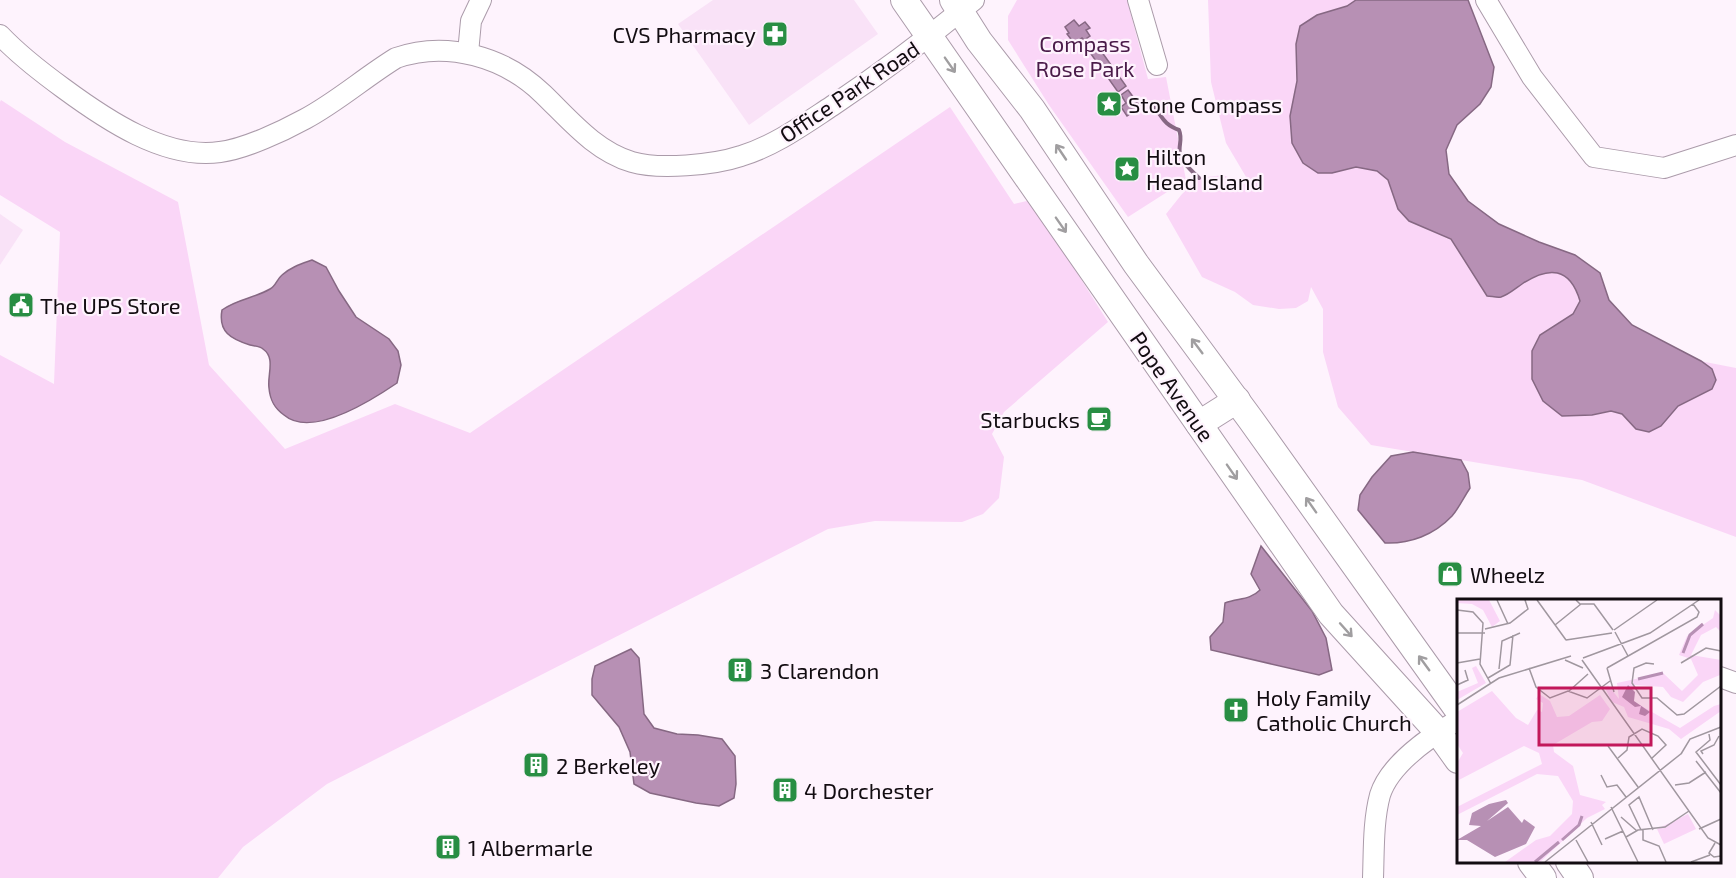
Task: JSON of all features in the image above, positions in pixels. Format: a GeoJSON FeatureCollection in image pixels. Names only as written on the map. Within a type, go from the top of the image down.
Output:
{"type":"FeatureCollection","features":[{"type":"Feature","properties":{"kind":"main road","name":"Pope Avenue"},"geometry":{"type":"LineString","coordinates":[[904,0],[1331,614],[1448,726],[1457,757]]}},
{"type":"Feature","properties":{"kind":"main road","name":"Pope Avenue"},"geometry":{"type":"LineString","coordinates":[[962,4],[979,41],[1032,109],[1136,264],[1237,400],[1457,709]]}},
{"type":"Feature","properties":{"kind":"main road"},"geometry":{"type":"LineString","coordinates":[[1199,424],[1237,400]]}},
{"type":"Feature","properties":{"kind":"main road"},"geometry":{"type":"LineString","coordinates":[[1533,863],[1543,878]]}},
{"type":"Feature","properties":{"kind":"main road"},"geometry":{"type":"LineString","coordinates":[[1570,863],[1581,878]]}},
{"type":"Feature","properties":{"kind":"street"},"geometry":{"type":"LineString","coordinates":[[468,53],[471,21],[481,0]]}},
{"type":"Feature","properties":{"kind":"street"},"geometry":{"type":"LineString","coordinates":[[1138,0],[1157,65]]}},
{"type":"Feature","properties":{"kind":"street"},"geometry":{"type":"LineString","coordinates":[[1486,0],[1532,77],[1593,157],[1664,168],[1736,145]]}},
{"type":"Feature","properties":{"kind":"street","name":"Office Park Road"},"geometry":{"type":"LineString","coordinates":[[0,36],[44,74],[94,111],[153,142],[177,149],[204,152],[232,150],[305,119],[396,58],[423,52],[447,51],[468,53],[490,59],[542,92],[564,117],[592,141],[616,156],[634,163],[660,166],[693,164],[740,156],[785,137],[874,78],[929,36],[962,4]]}},
{"type":"Feature","properties":{"kind":"street"},"geometry":{"type":"LineString","coordinates":[[1721,678],[1736,683]]}},
{"type":"Feature","properties":{"kind":"street"},"geometry":{"type":"LineString","coordinates":[[1373,878],[1376,817],[1380,794],[1398,764],[1448,726]]}},
{"type":"Feature","properties":{"kind":"shaded area"},"geometry":{"type":"Polygon","coordinates":[[[713,0],[854,0],[878,34],[749,125],[678,24],[713,0]]]}},
{"type":"Feature","properties":{"kind":"shaded area"},"geometry":{"type":"Polygon","coordinates":[[[1356,0],[1468,0],[1494,67],[1491,87],[1480,104],[1457,125],[1446,150],[1449,174],[1468,201],[1499,224],[1575,255],[1600,273],[1609,300],[1632,325],[1712,369],[1716,380],[1712,389],[1678,406],[1661,426],[1649,432],[1636,429],[1622,414],[1611,411],[1592,415],[1562,416],[1543,401],[1532,379],[1532,351],[1540,335],[1573,314],[1580,301],[1571,281],[1557,273],[1541,274],[1504,296],[1487,296],[1451,239],[1409,221],[1398,209],[1388,180],[1377,171],[1356,167],[1332,173],[1318,173],[1303,163],[1292,143],[1290,116],[1297,81],[1296,44],[1300,26],[1317,15],[1347,6],[1356,0]]]}},
{"type":"Feature","properties":{"kind":"shaded area"},"geometry":{"type":"Polygon","coordinates":[[[1074,20],[1079,26],[1085,22],[1090,28],[1086,30],[1090,36],[1074,43],[1065,27],[1074,20]]]}},
{"type":"Feature","properties":{"kind":"shaded area"},"geometry":{"type":"Polygon","coordinates":[[[1099,48],[1126,86],[1118,92],[1091,54],[1099,48]]]}},
{"type":"Feature","properties":{"kind":"shaded area"},"geometry":{"type":"Polygon","coordinates":[[[1128,90],[1137,102],[1134,105],[1137,109],[1127,116],[1121,107],[1126,103],[1121,95],[1128,90]]]}},
{"type":"Feature","properties":{"kind":"shaded area"},"geometry":{"type":"Polygon","coordinates":[[[0,214],[23,230],[0,265],[0,214]]]}},
{"type":"Feature","properties":{"kind":"shaded area"},"geometry":{"type":"Polygon","coordinates":[[[312,260],[326,267],[356,317],[389,339],[398,351],[401,365],[397,383],[358,407],[325,420],[310,423],[296,421],[278,410],[270,392],[270,362],[267,353],[260,347],[243,343],[227,334],[221,318],[222,310],[228,306],[270,289],[285,272],[312,260]]]}},
{"type":"Feature","properties":{"kind":"shaded area"},"geometry":{"type":"Polygon","coordinates":[[[1413,452],[1461,460],[1468,473],[1470,488],[1455,513],[1445,523],[1412,540],[1385,543],[1358,510],[1360,495],[1372,477],[1391,456],[1413,452]]]}},
{"type":"Feature","properties":{"kind":"shaded area"},"geometry":{"type":"Polygon","coordinates":[[[1261,546],[1312,611],[1326,638],[1332,670],[1319,675],[1211,650],[1210,637],[1223,622],[1225,603],[1248,597],[1260,590],[1251,574],[1261,546]]]}},
{"type":"Feature","properties":{"kind":"shaded area"},"geometry":{"type":"Polygon","coordinates":[[[631,649],[639,658],[644,714],[654,728],[677,734],[722,739],[735,756],[734,798],[719,806],[696,803],[650,793],[634,784],[630,752],[619,727],[592,695],[595,666],[631,649]]]}},
{"type":"Feature","properties":{"kind":"green space","name":"Compass Rose Park"},"geometry":{"type":"Polygon","coordinates":[[[1017,0],[1127,0],[1148,79],[1166,77],[1186,180],[1128,217],[1049,105],[1008,40],[1008,16],[1017,0]]]}},
{"type":"Feature","properties":{"kind":"green space"},"geometry":{"type":"Polygon","coordinates":[[[1208,0],[1461,0],[1418,190],[1580,267],[1608,343],[1736,368],[1736,537],[1582,480],[1371,445],[1338,407],[1323,352],[1323,309],[1311,287],[1308,301],[1296,308],[1279,309],[1253,305],[1235,292],[1202,277],[1166,214],[1199,178],[1223,175],[1252,187],[1226,143],[1211,82],[1208,0]]]}},
{"type":"Feature","properties":{"kind":"green space"},"geometry":{"type":"Polygon","coordinates":[[[1,100],[65,142],[178,202],[209,365],[285,449],[395,404],[470,433],[950,107],[1014,204],[1031,200],[1108,322],[1004,412],[992,434],[1004,457],[999,498],[983,514],[962,522],[875,521],[828,529],[327,784],[243,847],[218,878],[0,878],[0,355],[54,384],[60,232],[0,195],[1,100]]]}},
{"type":"Feature","properties":{"kind":"waterway"},"geometry":{"type":"LineString","coordinates":[[1136,107],[1150,103],[1165,121],[1179,130],[1181,158],[1199,178]]}},
{"type":"Feature","properties":{"kind":"place","name":"CVS Pharmacy"},"geometry":{"type":"Point","coordinates":[775,34]}},
{"type":"Feature","properties":{"kind":"place","name":"Stone Compass"},"geometry":{"type":"Point","coordinates":[1109,104]}},
{"type":"Feature","properties":{"kind":"place","name":"Hilton Head Island"},"geometry":{"type":"Point","coordinates":[1127,169]}},
{"type":"Feature","properties":{"kind":"place","name":"The UPS Store"},"geometry":{"type":"Point","coordinates":[21,305]}},
{"type":"Feature","properties":{"kind":"place","name":"Starbucks"},"geometry":{"type":"Point","coordinates":[1099,419]}},
{"type":"Feature","properties":{"kind":"place","name":"Wheelz"},"geometry":{"type":"Point","coordinates":[1450,574]}},
{"type":"Feature","properties":{"kind":"place","name":"3 Clarendon"},"geometry":{"type":"Point","coordinates":[740,670]}},
{"type":"Feature","properties":{"kind":"place","name":"Holy Family Catholic Church"},"geometry":{"type":"Point","coordinates":[1236,710]}},
{"type":"Feature","properties":{"kind":"place","name":"2 Berkeley"},"geometry":{"type":"Point","coordinates":[536,765]}},
{"type":"Feature","properties":{"kind":"place","name":"4 Dorchester"},"geometry":{"type":"Point","coordinates":[785,790]}},
{"type":"Feature","properties":{"kind":"place","name":"1 Albermarle"},"geometry":{"type":"Point","coordinates":[448,847]}}]}
